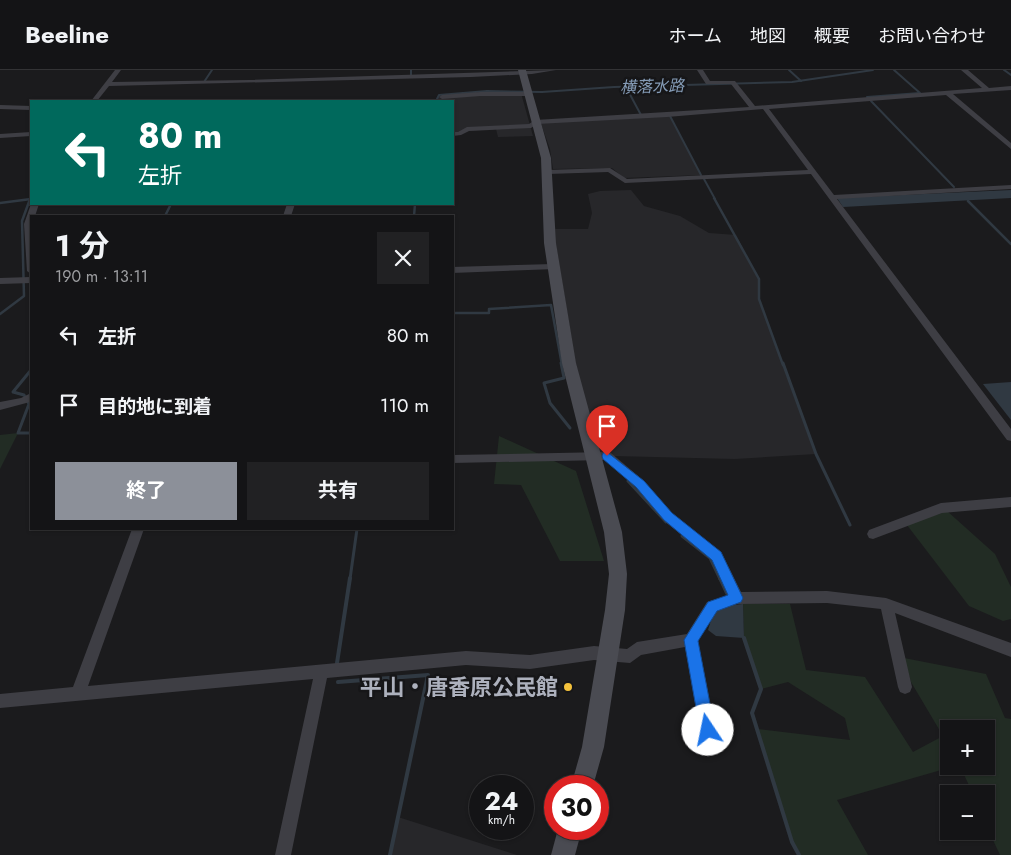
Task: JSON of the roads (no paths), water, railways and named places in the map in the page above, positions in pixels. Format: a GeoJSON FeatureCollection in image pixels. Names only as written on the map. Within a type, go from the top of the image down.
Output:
{"type":"FeatureCollection","features":[{"type":"Feature","properties":{"kind":"street"},"geometry":{"type":"LineString","coordinates":[[95,100],[118,70]]}},
{"type":"Feature","properties":{"kind":"street"},"geometry":{"type":"LineString","coordinates":[[107,84],[447,76],[553,70]]}},
{"type":"Feature","properties":{"kind":"street"},"geometry":{"type":"LineString","coordinates":[[700,70],[708,82],[735,85],[754,108]]}},
{"type":"Feature","properties":{"kind":"street"},"geometry":{"type":"LineString","coordinates":[[964,70],[988,90]]}},
{"type":"Feature","properties":{"kind":"street"},"geometry":{"type":"LineString","coordinates":[[523,72],[546,158],[550,243],[569,363],[613,532],[618,574],[608,654],[593,747],[585,775]]}},
{"type":"Feature","properties":{"kind":"street"},"geometry":{"type":"LineString","coordinates":[[445,85],[447,76]]}},
{"type":"Feature","properties":{"kind":"street"},"geometry":{"type":"LineString","coordinates":[[454,134],[459,134],[467,129],[531,126],[535,122],[765,108],[1011,88]]}},
{"type":"Feature","properties":{"kind":"street"},"geometry":{"type":"LineString","coordinates":[[442,97],[527,92]]}},
{"type":"Feature","properties":{"kind":"street"},"geometry":{"type":"LineString","coordinates":[[948,93],[1011,147]]}},
{"type":"Feature","properties":{"kind":"street"},"geometry":{"type":"LineString","coordinates":[[0,107],[30,108]]}},
{"type":"Feature","properties":{"kind":"street"},"geometry":{"type":"LineString","coordinates":[[765,108],[1011,437]]}},
{"type":"Feature","properties":{"kind":"street"},"geometry":{"type":"LineString","coordinates":[[0,136],[30,134]]}},
{"type":"Feature","properties":{"kind":"street"},"geometry":{"type":"LineString","coordinates":[[548,172],[610,170],[624,181],[813,172]]}},
{"type":"Feature","properties":{"kind":"street"},"geometry":{"type":"LineString","coordinates":[[831,196],[1011,187]]}},
{"type":"Feature","properties":{"kind":"street"},"geometry":{"type":"LineString","coordinates":[[30,218],[28,224],[30,255]]}},
{"type":"Feature","properties":{"kind":"street"},"geometry":{"type":"LineString","coordinates":[[454,270],[553,267]]}},
{"type":"Feature","properties":{"kind":"street"},"geometry":{"type":"LineString","coordinates":[[0,281],[30,280]]}},
{"type":"Feature","properties":{"kind":"street"},"geometry":{"type":"LineString","coordinates":[[0,406],[6,402],[27,400]]}},
{"type":"Feature","properties":{"kind":"street"},"geometry":{"type":"LineString","coordinates":[[454,459],[607,456],[640,484],[668,516],[716,556],[736,598]]}},
{"type":"Feature","properties":{"kind":"street"},"geometry":{"type":"LineString","coordinates":[[874,534],[941,508],[1011,502]]}},
{"type":"Feature","properties":{"kind":"street"},"geometry":{"type":"LineString","coordinates":[[78,693],[138,530]]}},
{"type":"Feature","properties":{"kind":"street"},"geometry":{"type":"LineString","coordinates":[[711,748],[691,640],[712,606],[736,598],[827,598],[886,604],[1011,650]]}},
{"type":"Feature","properties":{"kind":"street"},"geometry":{"type":"LineString","coordinates":[[886,604],[904,687]]}},
{"type":"Feature","properties":{"kind":"street"},"geometry":{"type":"LineString","coordinates":[[0,701],[321,673],[466,658],[530,662],[594,654],[630,656],[637,649],[691,640]]}},
{"type":"Feature","properties":{"kind":"street"},"geometry":{"type":"LineString","coordinates":[[283,855],[321,673]]}},
{"type":"Feature","properties":{"kind":"street"},"geometry":{"type":"LineString","coordinates":[[563,855],[567,840]]}},
{"type":"Feature","properties":{"kind":"waterway"},"geometry":{"type":"LineString","coordinates":[[204,82],[212,70]]}},
{"type":"Feature","properties":{"kind":"waterway"},"geometry":{"type":"LineString","coordinates":[[411,70],[411,75]]}},
{"type":"Feature","properties":{"kind":"waterway"},"geometry":{"type":"LineString","coordinates":[[789,70],[801,81]]}},
{"type":"Feature","properties":{"kind":"waterway","name":"横落水路"},"geometry":{"type":"LineString","coordinates":[[801,81],[873,70]]}},
{"type":"Feature","properties":{"kind":"waterway"},"geometry":{"type":"LineString","coordinates":[[867,97],[920,93],[894,70]]}},
{"type":"Feature","properties":{"kind":"waterway"},"geometry":{"type":"LineString","coordinates":[[1004,70],[1011,75]]}},
{"type":"Feature","properties":{"kind":"waterway","name":"横落水路"},"geometry":{"type":"LineString","coordinates":[[436,100],[439,95],[487,91],[542,92],[614,87],[801,81]]}},
{"type":"Feature","properties":{"kind":"waterway"},"geometry":{"type":"LineString","coordinates":[[630,87],[627,89],[641,115]]}},
{"type":"Feature","properties":{"kind":"waterway"},"geometry":{"type":"LineString","coordinates":[[871,101],[954,187]]}},
{"type":"Feature","properties":{"kind":"waterway"},"geometry":{"type":"LineString","coordinates":[[670,116],[701,175]]}},
{"type":"Feature","properties":{"kind":"waterway"},"geometry":{"type":"LineString","coordinates":[[704,179],[715,199]]}},
{"type":"Feature","properties":{"kind":"waterway"},"geometry":{"type":"LineString","coordinates":[[714,198],[759,279],[759,299],[783,365]]}},
{"type":"Feature","properties":{"kind":"waterway","name":"横落水路"},"geometry":{"type":"LineString","coordinates":[[0,203],[30,199]]}},
{"type":"Feature","properties":{"kind":"waterway"},"geometry":{"type":"LineString","coordinates":[[0,314],[24,296],[22,221],[30,199]]}},
{"type":"Feature","properties":{"kind":"waterway"},"geometry":{"type":"LineString","coordinates":[[968,201],[1011,244]]}},
{"type":"Feature","properties":{"kind":"waterway"},"geometry":{"type":"LineString","coordinates":[[166,215],[170,205]]}},
{"type":"Feature","properties":{"kind":"waterway"},"geometry":{"type":"LineString","coordinates":[[414,215],[415,205]]}},
{"type":"Feature","properties":{"kind":"waterway"},"geometry":{"type":"LineString","coordinates":[[454,313],[489,313],[489,309],[551,305],[562,365]]}},
{"type":"Feature","properties":{"kind":"waterway"},"geometry":{"type":"LineString","coordinates":[[561,363],[564,378],[544,383],[550,403],[570,428]]}},
{"type":"Feature","properties":{"kind":"waterway"},"geometry":{"type":"LineString","coordinates":[[783,363],[816,454],[850,525]]}},
{"type":"Feature","properties":{"kind":"waterway"},"geometry":{"type":"LineString","coordinates":[[30,371],[13,392],[24,395],[29,404],[18,433],[30,433]]}},
{"type":"Feature","properties":{"kind":"waterway"},"geometry":{"type":"LineString","coordinates":[[628,481],[666,522]]}},
{"type":"Feature","properties":{"kind":"waterway"},"geometry":{"type":"LineString","coordinates":[[350,579],[357,530]]}},
{"type":"Feature","properties":{"kind":"waterway"},"geometry":{"type":"LineString","coordinates":[[682,536],[710,558],[720,579]]}},
{"type":"Feature","properties":{"kind":"waterway"},"geometry":{"type":"LineString","coordinates":[[337,663],[350,578]]}},
{"type":"Feature","properties":{"kind":"waterway"},"geometry":{"type":"LineString","coordinates":[[720,578],[727,593]]}},
{"type":"Feature","properties":{"kind":"waterway"},"geometry":{"type":"LineString","coordinates":[[744,638],[761,689],[752,713],[792,842],[799,855]]}},
{"type":"Feature","properties":{"kind":"waterway"},"geometry":{"type":"LineString","coordinates":[[338,682],[428,675],[390,855]]}},
{"type":"Feature","properties":{"kind":"place","name":"平山・唐香原公民館"},"geometry":{"type":"Point","coordinates":[568,687]}}]}
